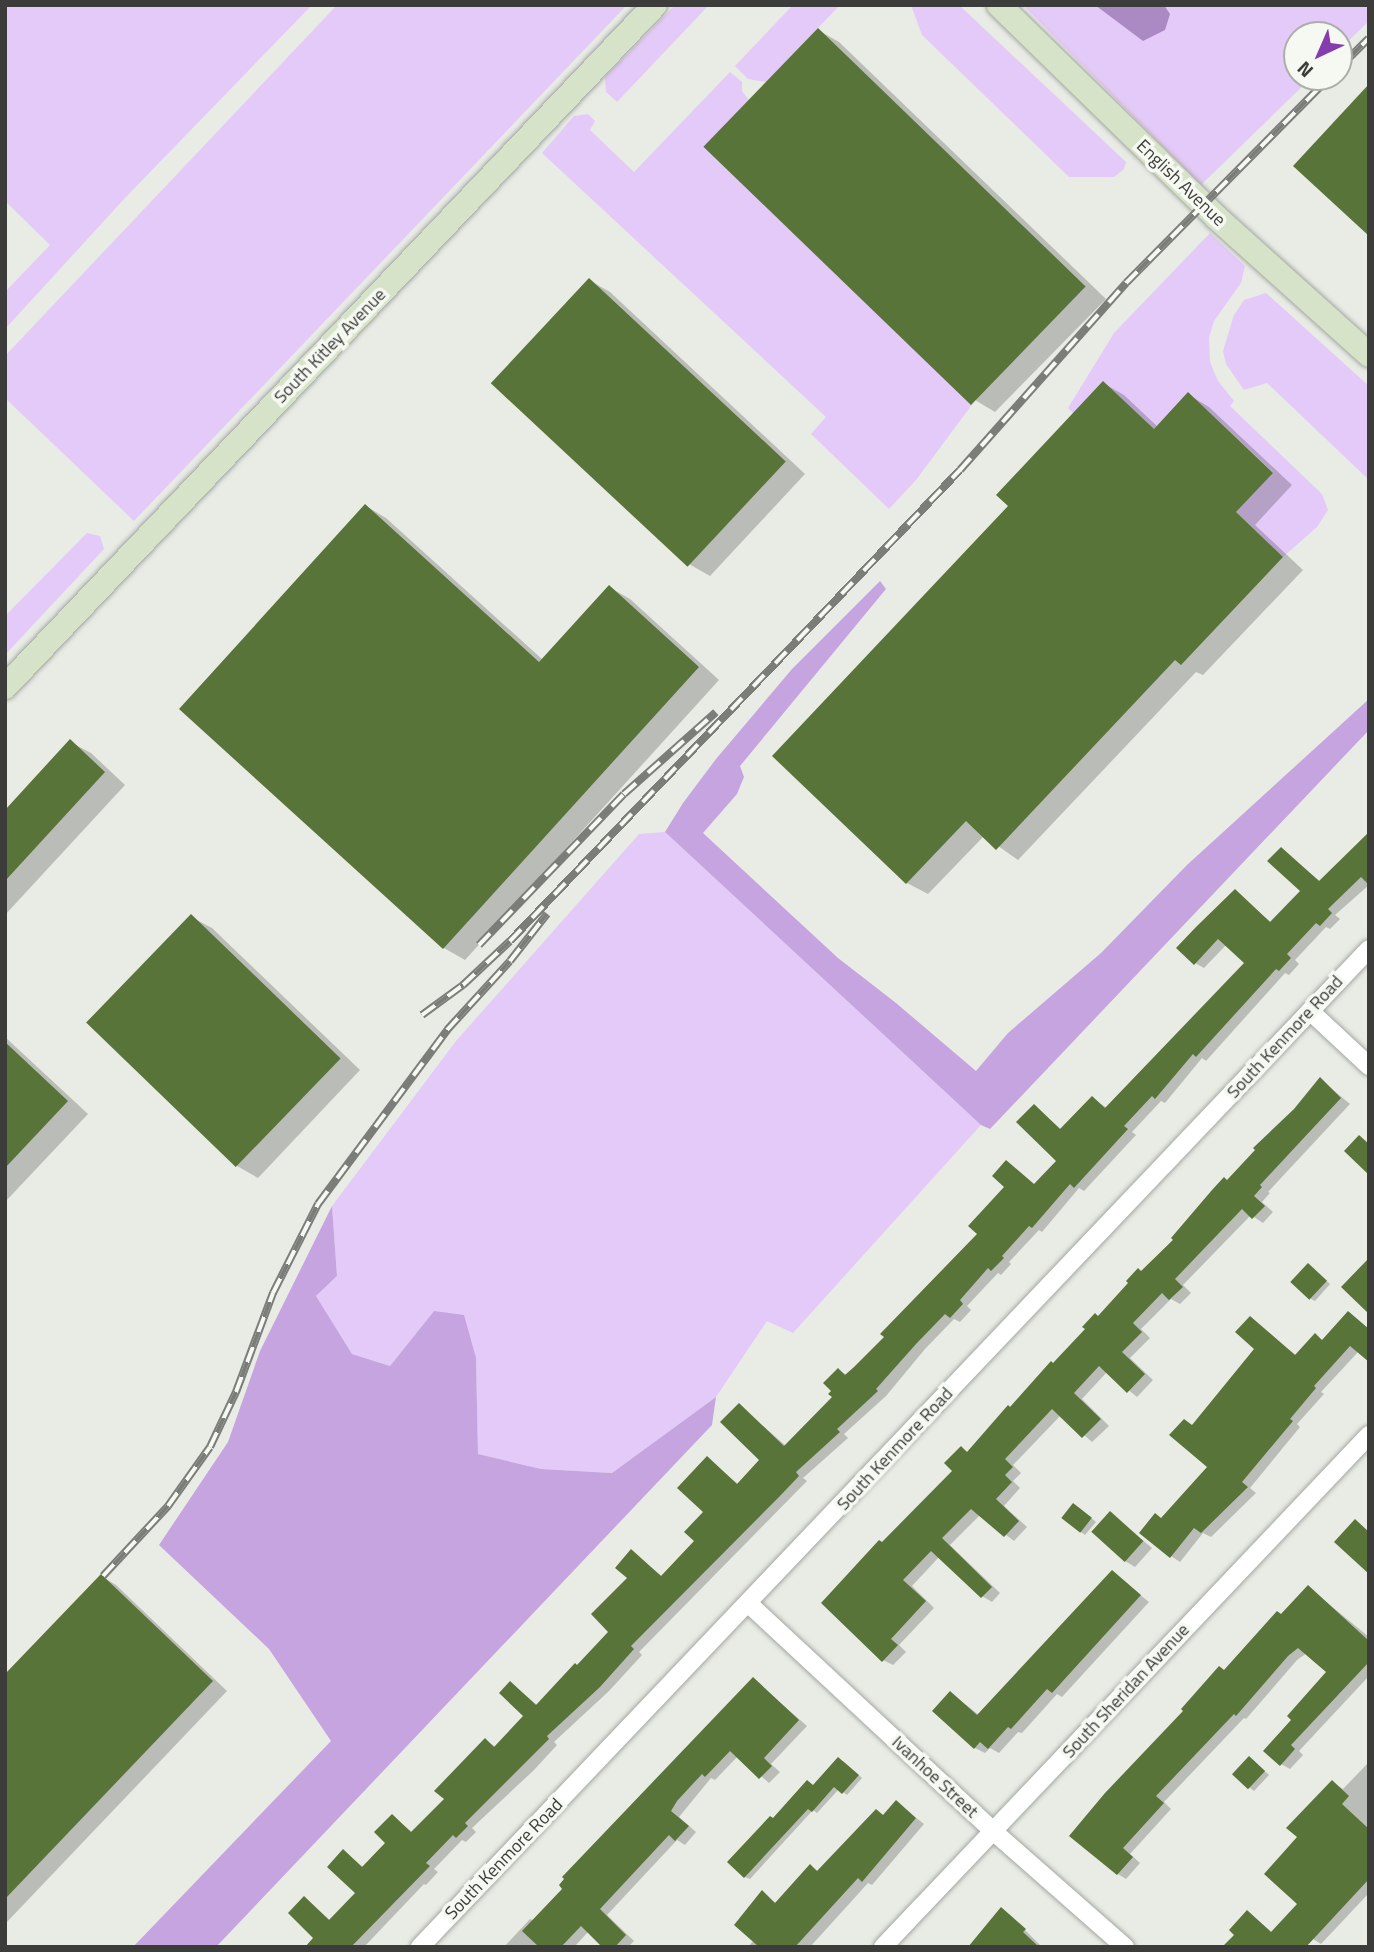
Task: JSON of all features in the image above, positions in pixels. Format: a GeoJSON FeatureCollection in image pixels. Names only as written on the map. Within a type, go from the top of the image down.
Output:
{"type":"FeatureCollection","features":[{"type":"Feature","properties":{"kind":"street","name":"South Kitley Avenue"},"geometry":{"type":"LineString","coordinates":[[5,687],[655,5]]}},
{"type":"Feature","properties":{"kind":"street","name":"English Avenue"},"geometry":{"type":"LineString","coordinates":[[999,5],[1216,217],[1369,355]]}},
{"type":"Feature","properties":{"kind":"street","name":"South Kenmore Road"},"geometry":{"type":"LineString","coordinates":[[420,1947],[1369,949]]}},
{"type":"Feature","properties":{"kind":"street"},"geometry":{"type":"LineString","coordinates":[[1310,1011],[1369,1066]]}},
{"type":"Feature","properties":{"kind":"street","name":"South Sheridan Avenue"},"geometry":{"type":"LineString","coordinates":[[883,1947],[1369,1435]]}},
{"type":"Feature","properties":{"kind":"street","name":"Ivanhoe Street"},"geometry":{"type":"LineString","coordinates":[[749,1604],[993,1831],[1125,1947]]}},
{"type":"Feature","properties":{"kind":"shaded area"},"geometry":{"type":"Polygon","coordinates":[[[7,5],[312,5],[125,198],[5,329],[5,292],[50,245],[5,201],[7,5]]]}},
{"type":"Feature","properties":{"kind":"shaded area"},"geometry":{"type":"Polygon","coordinates":[[[337,5],[627,5],[134,521],[5,398],[5,356],[337,5]]]}},
{"type":"Feature","properties":{"kind":"shaded area"},"geometry":{"type":"Polygon","coordinates":[[[675,5],[709,5],[617,102],[606,92],[605,77],[675,5]]]}},
{"type":"Feature","properties":{"kind":"shaded area"},"geometry":{"type":"Polygon","coordinates":[[[793,5],[840,5],[766,82],[748,79],[735,66],[793,5]]]}},
{"type":"Feature","properties":{"kind":"shaded area"},"geometry":{"type":"Polygon","coordinates":[[[911,5],[959,5],[1126,162],[1124,169],[1114,177],[1069,177],[922,35],[911,5]]]}},
{"type":"Feature","properties":{"kind":"shaded area"},"geometry":{"type":"Polygon","coordinates":[[[1023,5],[1369,5],[1369,21],[1353,36],[1353,21],[1283,21],[1283,91],[1298,91],[1201,185],[1023,5]]]}},
{"type":"Feature","properties":{"kind":"shaded area"},"geometry":{"type":"Polygon","coordinates":[[[1095,5],[1164,5],[1170,14],[1165,30],[1143,41],[1095,5]]]}},
{"type":"Feature","properties":{"kind":"shaded area"},"geometry":{"type":"Polygon","coordinates":[[[730,72],[742,82],[742,91],[749,100],[704,147],[974,402],[916,480],[889,509],[811,434],[826,417],[542,153],[574,116],[588,114],[595,121],[590,130],[634,172],[730,72]]]}},
{"type":"Feature","properties":{"kind":"shaded area"},"geometry":{"type":"Polygon","coordinates":[[[1210,233],[1245,266],[1241,283],[1214,321],[1209,338],[1210,362],[1218,381],[1234,401],[1230,406],[1322,494],[1328,510],[1317,527],[1283,557],[1236,512],[1273,472],[1189,393],[1154,429],[1073,413],[1068,408],[1114,333],[1210,233]]]}},
{"type":"Feature","properties":{"kind":"shaded area"},"geometry":{"type":"Polygon","coordinates":[[[1266,293],[1369,386],[1369,480],[1267,383],[1244,390],[1226,364],[1223,351],[1234,315],[1244,300],[1266,293]]]}},
{"type":"Feature","properties":{"kind":"shaded area"},"geometry":{"type":"Polygon","coordinates":[[[87,533],[100,536],[104,549],[5,655],[5,616],[87,533]]]}},
{"type":"Feature","properties":{"kind":"shaded area"},"geometry":{"type":"Polygon","coordinates":[[[880,581],[886,589],[740,766],[744,777],[737,794],[703,833],[838,958],[976,1071],[1008,1033],[1101,953],[1187,865],[1369,699],[1369,730],[990,1129],[981,1125],[665,832],[716,759],[792,669],[880,581]]]}},
{"type":"Feature","properties":{"kind":"shaded area"},"geometry":{"type":"Polygon","coordinates":[[[665,832],[981,1125],[793,1333],[767,1321],[716,1397],[612,1473],[541,1469],[478,1454],[476,1358],[434,1311],[390,1366],[352,1354],[316,1296],[337,1276],[332,1206],[456,1041],[639,834],[665,832]]]}},
{"type":"Feature","properties":{"kind":"shaded area"},"geometry":{"type":"Polygon","coordinates":[[[332,1206],[337,1276],[316,1296],[352,1354],[390,1366],[434,1311],[464,1315],[476,1358],[478,1454],[541,1469],[612,1473],[716,1397],[712,1425],[216,1947],[133,1947],[331,1741],[269,1649],[159,1545],[228,1442],[260,1351],[332,1206]]]}},
{"type":"Feature","properties":{"kind":"building"},"geometry":{"type":"Polygon","coordinates":[[[818,28],[1086,286],[971,405],[703,147],[818,28]]]}},
{"type":"Feature","properties":{"kind":"building"},"geometry":{"type":"Polygon","coordinates":[[[1369,84],[1369,236],[1293,166],[1369,84]]]}},
{"type":"Feature","properties":{"kind":"building"},"geometry":{"type":"Polygon","coordinates":[[[589,278],[786,461],[688,567],[491,383],[589,278]]]}},
{"type":"Feature","properties":{"kind":"building"},"geometry":{"type":"Polygon","coordinates":[[[1103,381],[1154,429],[1188,392],[1273,473],[1236,512],[1283,557],[1181,665],[1175,660],[996,850],[966,821],[906,884],[772,756],[1008,506],[996,495],[1103,381]]]}},
{"type":"Feature","properties":{"kind":"building"},"geometry":{"type":"Polygon","coordinates":[[[365,504],[539,662],[609,585],[699,667],[443,949],[179,709],[365,504]]]}},
{"type":"Feature","properties":{"kind":"building"},"geometry":{"type":"Polygon","coordinates":[[[70,739],[105,772],[5,881],[5,810],[70,739]]]}},
{"type":"Feature","properties":{"kind":"building"},"geometry":{"type":"Polygon","coordinates":[[[1369,832],[1369,885],[1361,877],[1328,909],[1332,913],[1320,926],[1316,923],[1287,954],[1291,958],[1279,971],[1276,969],[1196,1057],[1193,1054],[1155,1099],[1152,1096],[1124,1126],[1128,1129],[1074,1188],[1070,1184],[1032,1228],[1029,1226],[1002,1256],[1004,1258],[991,1271],[988,1268],[960,1300],[963,1304],[950,1318],[945,1314],[916,1344],[876,1389],[878,1391],[837,1429],[840,1432],[796,1472],[799,1476],[631,1646],[634,1649],[600,1687],[547,1736],[549,1739],[465,1823],[468,1826],[456,1838],[453,1835],[426,1863],[430,1866],[351,1947],[305,1947],[313,1938],[288,1913],[304,1896],[329,1920],[355,1893],[327,1867],[343,1849],[362,1867],[385,1843],[374,1832],[392,1814],[411,1832],[444,1799],[434,1791],[485,1738],[494,1747],[523,1716],[499,1693],[510,1681],[536,1705],[575,1663],[577,1665],[608,1632],[591,1614],[627,1578],[615,1568],[631,1549],[661,1576],[694,1541],[684,1532],[703,1512],[677,1488],[707,1456],[737,1484],[759,1460],[720,1422],[739,1403],[784,1446],[832,1397],[828,1394],[831,1391],[823,1383],[838,1368],[845,1375],[854,1367],[884,1337],[880,1334],[977,1234],[968,1226],[1004,1187],[992,1176],[1006,1160],[1034,1184],[1056,1161],[1016,1122],[1034,1104],[1060,1129],[1092,1096],[1105,1108],[1244,963],[1218,939],[1194,965],[1176,948],[1196,927],[1235,889],[1270,922],[1300,891],[1267,861],[1281,847],[1319,881],[1369,832]]]}},
{"type":"Feature","properties":{"kind":"building"},"geometry":{"type":"Polygon","coordinates":[[[191,914],[341,1058],[236,1167],[86,1023],[191,914]]]}},
{"type":"Feature","properties":{"kind":"building"},"geometry":{"type":"Polygon","coordinates":[[[5,1042],[68,1101],[5,1168],[5,1042]]]}},
{"type":"Feature","properties":{"kind":"building"},"geometry":{"type":"Polygon","coordinates":[[[1320,1077],[1341,1098],[1260,1185],[1262,1187],[1254,1196],[1265,1206],[1252,1219],[1242,1209],[1175,1279],[1183,1287],[1169,1300],[1162,1293],[1133,1323],[1142,1332],[1122,1352],[1145,1374],[1127,1393],[1099,1366],[1074,1393],[1101,1419],[1082,1438],[1052,1409],[1005,1459],[1013,1467],[1005,1475],[1012,1482],[996,1499],[1019,1521],[1004,1537],[971,1509],[942,1538],[992,1587],[981,1598],[931,1551],[903,1580],[926,1601],[891,1639],[898,1645],[882,1662],[821,1603],[879,1540],[882,1542],[952,1471],[944,1463],[961,1446],[967,1452],[1008,1405],[1010,1407],[1051,1361],[1053,1363],[1085,1329],[1082,1327],[1095,1313],[1098,1316],[1138,1268],[1141,1271],[1173,1240],[1171,1238],[1212,1190],[1224,1177],[1227,1180],[1255,1150],[1253,1148],[1294,1109],[1320,1077]]]}},
{"type":"Feature","properties":{"kind":"building"},"geometry":{"type":"Polygon","coordinates":[[[1359,1135],[1369,1144],[1369,1175],[1344,1151],[1359,1135]]]}},
{"type":"Feature","properties":{"kind":"building"},"geometry":{"type":"Polygon","coordinates":[[[1369,1258],[1369,1314],[1341,1287],[1369,1258]]]}},
{"type":"Feature","properties":{"kind":"building"},"geometry":{"type":"Polygon","coordinates":[[[1308,1263],[1327,1281],[1309,1300],[1290,1282],[1308,1263]]]}},
{"type":"Feature","properties":{"kind":"building"},"geometry":{"type":"Polygon","coordinates":[[[1348,1311],[1369,1329],[1369,1362],[1350,1346],[1314,1386],[1316,1388],[1290,1419],[1293,1421],[1242,1482],[1248,1487],[1201,1533],[1194,1528],[1170,1558],[1139,1533],[1155,1513],[1161,1518],[1207,1467],[1169,1435],[1184,1419],[1192,1425],[1254,1349],[1235,1332],[1250,1316],[1295,1355],[1315,1333],[1322,1340],[1348,1311]]]}},
{"type":"Feature","properties":{"kind":"building"},"geometry":{"type":"Polygon","coordinates":[[[1073,1503],[1092,1518],[1080,1533],[1061,1518],[1073,1503]]]}},
{"type":"Feature","properties":{"kind":"building"},"geometry":{"type":"Polygon","coordinates":[[[1110,1511],[1143,1541],[1125,1562],[1091,1532],[1110,1511]]]}},
{"type":"Feature","properties":{"kind":"building"},"geometry":{"type":"Polygon","coordinates":[[[1355,1519],[1369,1532],[1369,1574],[1334,1542],[1355,1519]]]}},
{"type":"Feature","properties":{"kind":"building"},"geometry":{"type":"Polygon","coordinates":[[[1112,1570],[1141,1595],[1052,1693],[1047,1689],[1011,1729],[1008,1727],[988,1749],[980,1742],[974,1749],[932,1711],[950,1691],[977,1715],[1112,1570]]]}},
{"type":"Feature","properties":{"kind":"building"},"geometry":{"type":"Polygon","coordinates":[[[101,1574],[213,1681],[5,1899],[5,1674],[101,1574]]]}},
{"type":"Feature","properties":{"kind":"building"},"geometry":{"type":"Polygon","coordinates":[[[1308,1585],[1369,1641],[1369,1662],[1291,1745],[1295,1749],[1280,1766],[1263,1751],[1291,1720],[1287,1716],[1326,1672],[1298,1648],[1288,1656],[1236,1716],[1234,1714],[1156,1796],[1164,1803],[1123,1848],[1133,1857],[1117,1875],[1069,1836],[1105,1793],[1183,1711],[1181,1709],[1219,1666],[1224,1670],[1277,1611],[1281,1614],[1308,1585]]]}},
{"type":"Feature","properties":{"kind":"building"},"geometry":{"type":"Polygon","coordinates":[[[753,1677],[799,1720],[764,1758],[772,1766],[759,1779],[730,1751],[705,1777],[702,1774],[677,1801],[671,1811],[689,1826],[675,1841],[669,1835],[600,1909],[626,1935],[615,1947],[602,1947],[581,1926],[561,1947],[539,1947],[522,1931],[562,1889],[559,1885],[564,1879],[562,1877],[753,1677]]]}},
{"type":"Feature","properties":{"kind":"building"},"geometry":{"type":"Polygon","coordinates":[[[1249,1756],[1265,1771],[1248,1789],[1232,1774],[1249,1756]]]}},
{"type":"Feature","properties":{"kind":"building"},"geometry":{"type":"Polygon","coordinates":[[[838,1757],[859,1775],[842,1794],[834,1787],[812,1812],[808,1809],[744,1878],[727,1862],[770,1816],[773,1818],[807,1780],[813,1785],[838,1757]]]}},
{"type":"Feature","properties":{"kind":"building"},"geometry":{"type":"Polygon","coordinates":[[[1332,1780],[1349,1796],[1342,1804],[1369,1829],[1369,1879],[1306,1947],[1222,1947],[1234,1935],[1229,1930],[1247,1910],[1271,1932],[1297,1904],[1264,1874],[1297,1837],[1286,1828],[1332,1780]]]}},
{"type":"Feature","properties":{"kind":"building"},"geometry":{"type":"Polygon","coordinates":[[[896,1800],[916,1818],[862,1882],[858,1878],[795,1947],[759,1947],[734,1925],[762,1890],[775,1903],[810,1864],[817,1871],[876,1809],[883,1815],[896,1800]]]}},
{"type":"Feature","properties":{"kind":"building"},"geometry":{"type":"Polygon","coordinates":[[[1001,1907],[1026,1929],[1023,1932],[1039,1947],[968,1947],[1001,1907]]]}},
{"type":"Feature","properties":{"kind":"railway"},"geometry":{"type":"LineString","coordinates":[[1353,54],[1369,38]]}},
{"type":"Feature","properties":{"kind":"railway"},"geometry":{"type":"LineString","coordinates":[[422,1015],[463,985],[510,941],[960,470],[1126,283],[1316,91]]}},
{"type":"Feature","properties":{"kind":"railway"},"geometry":{"type":"LineString","coordinates":[[479,945],[624,794],[716,712]]}},
{"type":"Feature","properties":{"kind":"railway"},"geometry":{"type":"LineString","coordinates":[[103,1576],[168,1506],[210,1447],[236,1392],[273,1293],[318,1204],[447,1030],[510,961],[547,914]]}}]}
